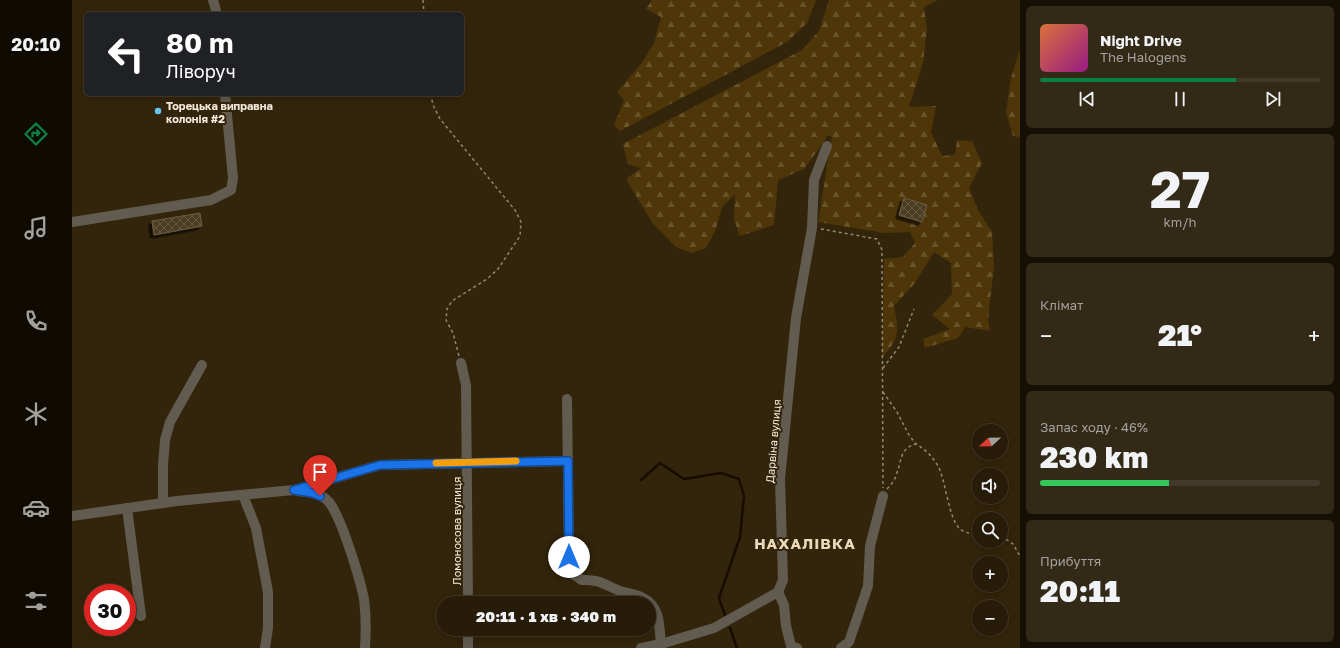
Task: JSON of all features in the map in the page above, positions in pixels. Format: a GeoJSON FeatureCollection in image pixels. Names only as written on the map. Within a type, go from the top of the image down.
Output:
{"type":"FeatureCollection","features":[{"type":"Feature","properties":{"kind":"street"},"geometry":{"type":"LineString","coordinates":[[213,0],[216,12]]}},
{"type":"Feature","properties":{"kind":"street"},"geometry":{"type":"LineString","coordinates":[[72,222],[211,200],[231,190],[232,178],[225,96]]}},
{"type":"Feature","properties":{"kind":"street","name":"Дарвіна вулиця"},"geometry":{"type":"LineString","coordinates":[[778,592],[783,580],[780,480],[796,318],[812,228],[814,180],[826,146]]}},
{"type":"Feature","properties":{"kind":"street","name":"Ломоносова вулиця"},"geometry":{"type":"LineString","coordinates":[[461,363],[466,385],[468,596]]}},
{"type":"Feature","properties":{"kind":"street"},"geometry":{"type":"LineString","coordinates":[[163,503],[163,465],[165,440],[170,422],[202,365]]}},
{"type":"Feature","properties":{"kind":"street"},"geometry":{"type":"LineString","coordinates":[[567,399],[569,557],[573,574],[582,580],[591,579],[605,583],[618,590],[643,597],[652,603],[658,614],[661,644]]}},
{"type":"Feature","properties":{"kind":"street"},"geometry":{"type":"LineString","coordinates":[[72,516],[163,503],[294,490],[380,465],[568,461]]}},
{"type":"Feature","properties":{"kind":"street"},"geometry":{"type":"LineString","coordinates":[[294,490],[313,493],[328,500],[338,518],[352,557],[364,599],[366,648]]}},
{"type":"Feature","properties":{"kind":"street"},"geometry":{"type":"LineString","coordinates":[[243,495],[256,528],[268,592],[268,628],[265,648]]}},
{"type":"Feature","properties":{"kind":"street"},"geometry":{"type":"LineString","coordinates":[[841,648],[849,642],[868,586],[870,546],[883,496]]}},
{"type":"Feature","properties":{"kind":"street"},"geometry":{"type":"LineString","coordinates":[[127,508],[141,616]]}},
{"type":"Feature","properties":{"kind":"street"},"geometry":{"type":"LineString","coordinates":[[641,648],[661,644],[714,628],[778,592],[784,605],[786,626],[794,647]]}},
{"type":"Feature","properties":{"kind":"street"},"geometry":{"type":"LineString","coordinates":[[468,636],[468,648]]}},
{"type":"Feature","properties":{"kind":"path"},"geometry":{"type":"LineString","coordinates":[[423,0],[424,12]]}},
{"type":"Feature","properties":{"kind":"path"},"geometry":{"type":"LineString","coordinates":[[431,96],[440,119],[515,210],[521,222],[520,236],[498,269],[487,279],[452,301],[447,309],[446,320],[453,334],[461,363]]}},
{"type":"Feature","properties":{"kind":"path"},"geometry":{"type":"LineString","coordinates":[[812,228],[877,240],[882,250],[883,496]]}},
{"type":"Feature","properties":{"kind":"path"},"geometry":{"type":"LineString","coordinates":[[883,368],[899,347],[914,309]]}},
{"type":"Feature","properties":{"kind":"path"},"geometry":{"type":"LineString","coordinates":[[883,391],[897,412],[909,435],[916,444],[927,451],[938,467],[954,519],[958,527],[964,532],[972,534]]}},
{"type":"Feature","properties":{"kind":"path"},"geometry":{"type":"LineString","coordinates":[[883,496],[896,477],[903,453],[909,446],[916,444]]}},
{"type":"Feature","properties":{"kind":"path"},"geometry":{"type":"LineString","coordinates":[[1008,541],[1013,544],[1020,556]]}},
{"type":"Feature","properties":{"kind":"green space"},"geometry":{"type":"Polygon","coordinates":[[[652,0],[816,0],[807,23],[787,42],[620,131],[614,125],[624,100],[617,92],[641,64],[654,43],[661,17],[646,9],[652,0]]]}},
{"type":"Feature","properties":{"kind":"green space"},"geometry":{"type":"Polygon","coordinates":[[[829,0],[938,0],[924,7],[927,29],[923,63],[909,107],[936,106],[931,132],[942,156],[955,155],[957,140],[972,141],[982,163],[969,188],[978,210],[992,232],[994,266],[988,319],[990,331],[965,327],[958,338],[925,348],[923,339],[950,329],[932,315],[952,294],[951,263],[934,252],[915,283],[894,306],[897,334],[892,345],[882,358],[884,259],[903,257],[915,243],[910,232],[885,233],[818,222],[832,137],[827,135],[826,139],[804,169],[778,180],[774,225],[740,236],[734,220],[735,194],[722,207],[716,229],[706,248],[692,253],[676,247],[653,224],[626,179],[641,168],[628,164],[623,144],[802,50],[819,31],[829,0]]]}},
{"type":"Feature","properties":{"kind":"green space"},"geometry":{"type":"Polygon","coordinates":[[[1020,49],[1020,137],[1013,136],[1006,112],[1011,78],[1020,49]]]}},
{"type":"Feature","properties":{"kind":"building"},"geometry":{"type":"Polygon","coordinates":[[[904,198],[927,205],[922,222],[899,215],[904,198]]]}},
{"type":"Feature","properties":{"kind":"building"},"geometry":{"type":"Polygon","coordinates":[[[200,213],[202,226],[154,235],[152,221],[200,213]]]}},
{"type":"Feature","properties":{"kind":"waterway"},"geometry":{"type":"LineString","coordinates":[[641,480],[660,463],[684,479],[721,473],[739,479],[744,496],[740,537],[719,598],[725,615]]}},
{"type":"Feature","properties":{"kind":"waterway"},"geometry":{"type":"LineString","coordinates":[[730,628],[737,648]]}},
{"type":"Feature","properties":{"kind":"slow traffic"},"geometry":{"type":"LineString","coordinates":[[436,463],[516,461]]}},
{"type":"Feature","properties":{"kind":"place","name":"Торецька виправна колонія #2"},"geometry":{"type":"Point","coordinates":[158,111]}},
{"type":"Feature","properties":{"kind":"district","name":"НАХАЛІВКА"},"geometry":{"type":"Point","coordinates":[805,543]}},
{"type":"Feature","properties":{"kind":"route"},"geometry":{"type":"LineString","coordinates":[[320,496],[313,493],[294,490],[364,468],[380,465],[568,461],[569,557]]}}]}
